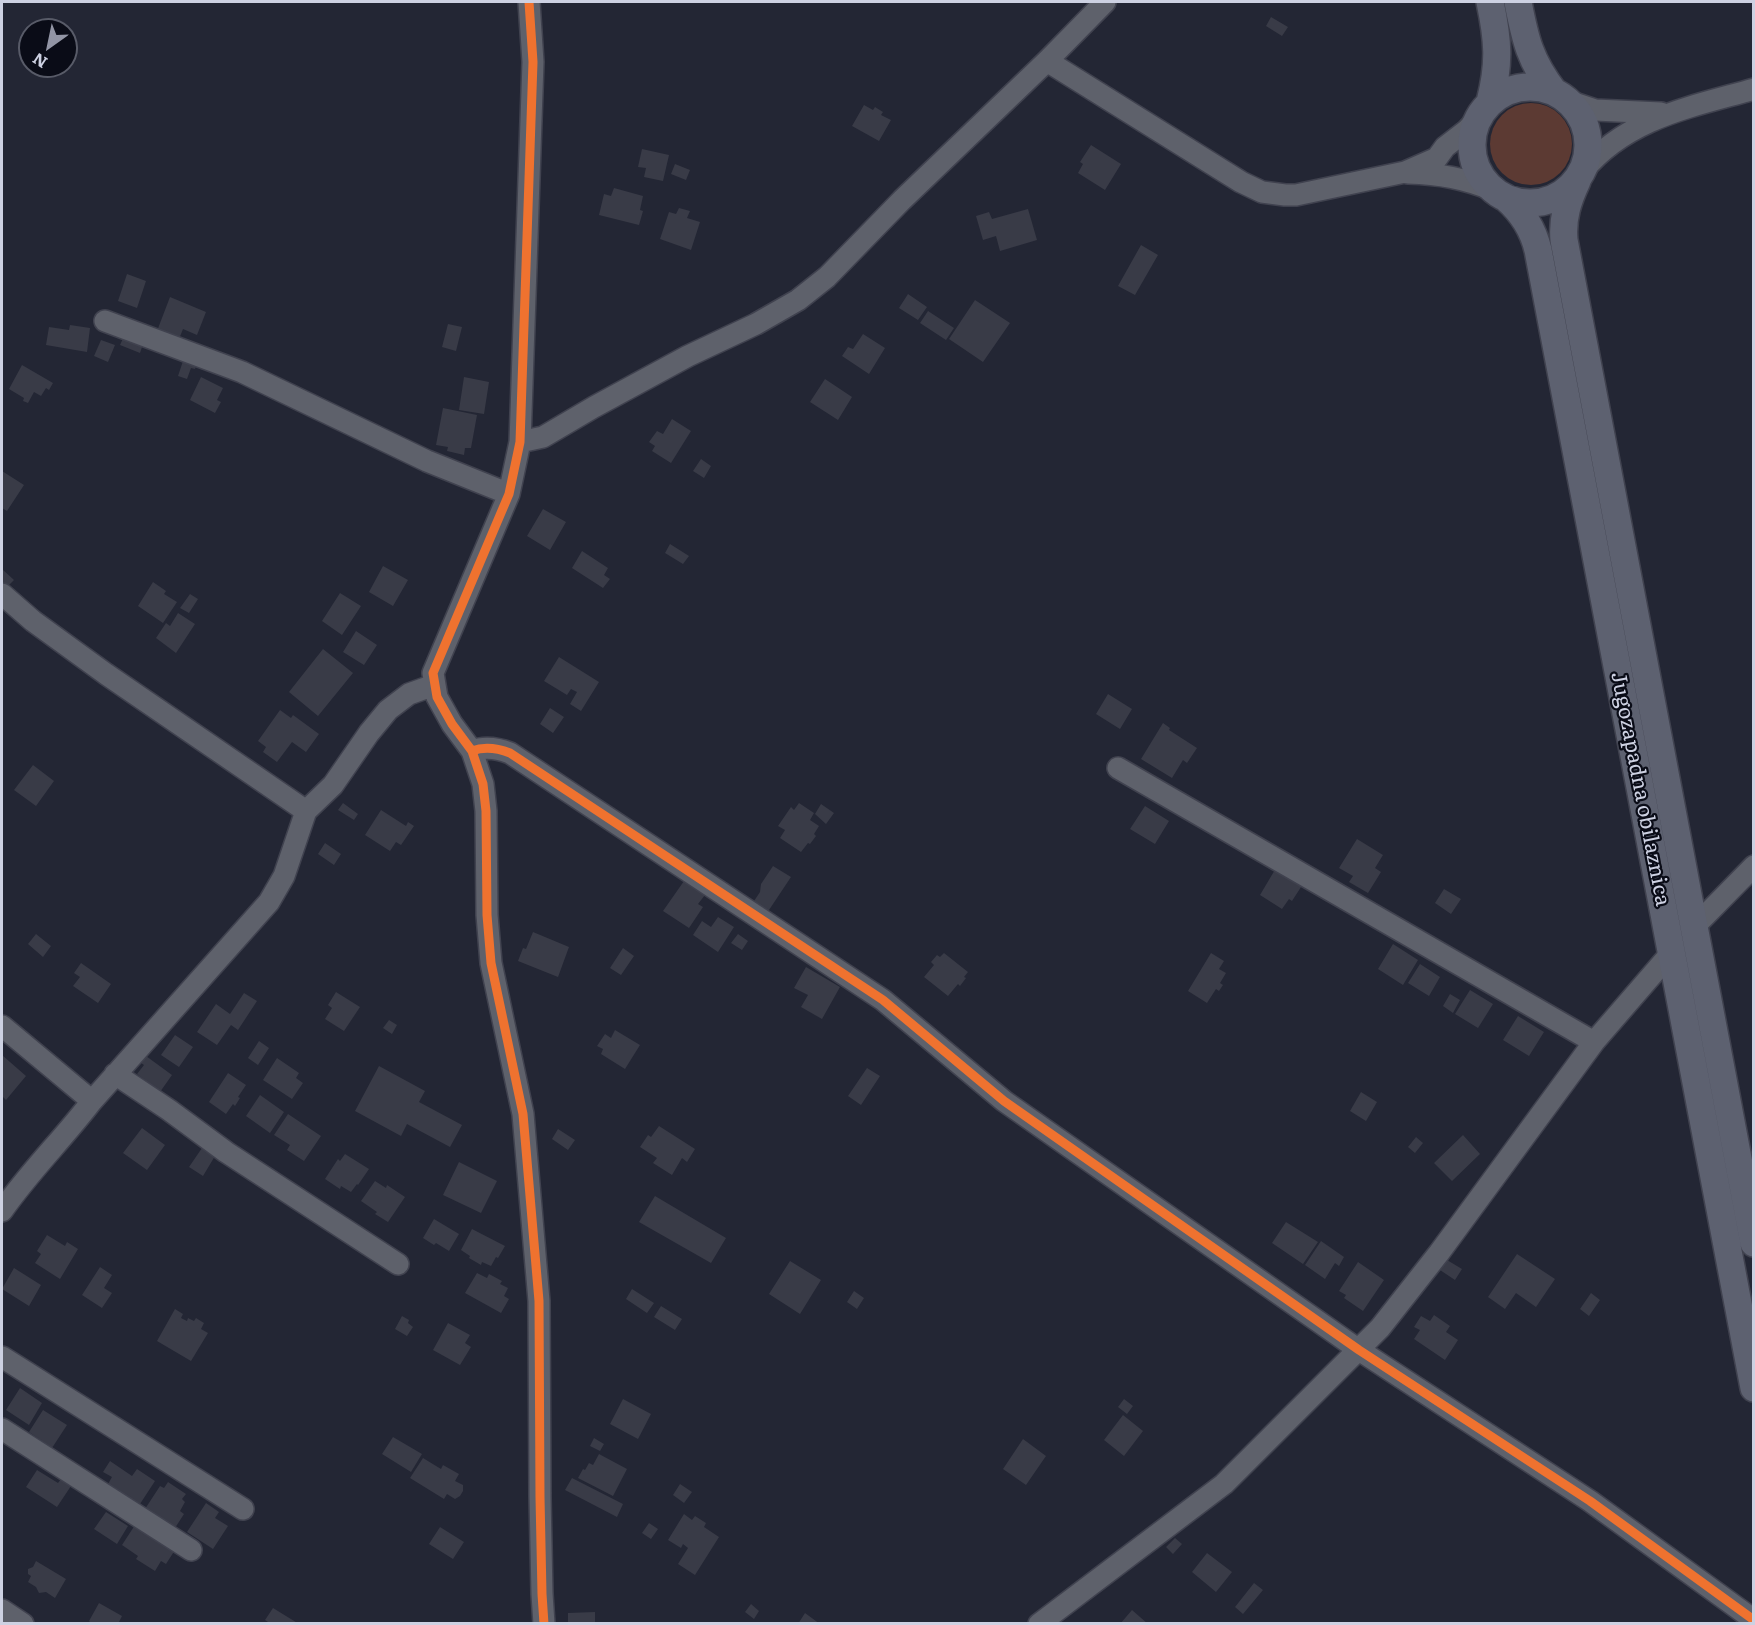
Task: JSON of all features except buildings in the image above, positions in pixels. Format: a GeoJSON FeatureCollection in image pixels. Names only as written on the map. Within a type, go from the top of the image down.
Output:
{"type":"FeatureCollection","features":[{"type":"Feature","properties":{"kind":"main road"},"geometry":{"type":"LineString","coordinates":[[1490,2],[1496,30],[1496,79],[1485,110],[1472,136],[1473,156],[1480,174],[1499,194],[1525,203],[1544,202],[1562,194],[1580,176],[1588,152],[1587,133],[1580,115],[1541,75],[1528,49],[1518,2]]}},
{"type":"Feature","properties":{"kind":"main road"},"geometry":{"type":"LineString","coordinates":[[1485,110],[1505,93],[1521,88],[1537,87],[1561,96]]}},
{"type":"Feature","properties":{"kind":"main road","name":"Jugozapadna obilaznica"},"geometry":{"type":"LineString","coordinates":[[1580,176],[1568,200],[1564,240],[1754,1243]]}},
{"type":"Feature","properties":{"kind":"main road","name":"Jugozapadna obilaznica"},"geometry":{"type":"LineString","coordinates":[[1499,194],[1515,207],[1530,228],[1538,250],[1754,1388]]}},
{"type":"Feature","properties":{"kind":"street"},"geometry":{"type":"LineString","coordinates":[[529,2],[533,62],[520,442],[509,494],[433,673],[434,685],[445,713],[472,751],[483,784],[486,915],[491,963],[523,1114],[539,1301],[540,1497],[544,1623]]}},
{"type":"Feature","properties":{"kind":"street"},"geometry":{"type":"LineString","coordinates":[[520,442],[543,437],[594,406],[688,356],[756,324],[798,300],[827,277],[902,200],[1105,2]]}},
{"type":"Feature","properties":{"kind":"street"},"geometry":{"type":"LineString","coordinates":[[1047,61],[1241,182],[1263,192],[1285,195],[1296,195],[1405,172],[1437,158],[1445,147],[1467,130],[1485,110]]}},
{"type":"Feature","properties":{"kind":"street"},"geometry":{"type":"LineString","coordinates":[[1580,176],[1595,156],[1610,144],[1665,114],[1754,89]]}},
{"type":"Feature","properties":{"kind":"street"},"geometry":{"type":"LineString","coordinates":[[1561,96],[1595,110],[1665,114]]}},
{"type":"Feature","properties":{"kind":"street"},"geometry":{"type":"LineString","coordinates":[[1405,172],[1455,177],[1499,194]]}},
{"type":"Feature","properties":{"kind":"street"},"geometry":{"type":"LineString","coordinates":[[105,321],[242,372],[427,461],[509,494]]}},
{"type":"Feature","properties":{"kind":"street"},"geometry":{"type":"LineString","coordinates":[[2,594],[33,621],[106,674],[306,811]]}},
{"type":"Feature","properties":{"kind":"street"},"geometry":{"type":"LineString","coordinates":[[2,1211],[8,1186],[74,1124],[268,902],[284,876],[306,811],[333,785],[369,733],[392,706],[409,694],[434,685]]}},
{"type":"Feature","properties":{"kind":"street"},"geometry":{"type":"LineString","coordinates":[[472,751],[490,748],[510,753],[883,1000],[1004,1101],[1359,1350],[1590,1501],[1754,1620]]}},
{"type":"Feature","properties":{"kind":"street"},"geometry":{"type":"LineString","coordinates":[[1118,768],[1594,1042]]}},
{"type":"Feature","properties":{"kind":"street"},"geometry":{"type":"LineString","coordinates":[[1694,927],[1754,866]]}},
{"type":"Feature","properties":{"kind":"street"},"geometry":{"type":"LineString","coordinates":[[1039,1623],[1224,1484],[1380,1328],[1439,1253],[1594,1042],[1671,953]]}},
{"type":"Feature","properties":{"kind":"street"},"geometry":{"type":"LineString","coordinates":[[2,1026],[92,1101]]}},
{"type":"Feature","properties":{"kind":"street"},"geometry":{"type":"LineString","coordinates":[[116,1074],[226,1152],[398,1264]]}},
{"type":"Feature","properties":{"kind":"street"},"geometry":{"type":"LineString","coordinates":[[2,1357],[243,1509]]}},
{"type":"Feature","properties":{"kind":"street"},"geometry":{"type":"LineString","coordinates":[[2,1430],[191,1550]]}},
{"type":"Feature","properties":{"kind":"street"},"geometry":{"type":"LineString","coordinates":[[2,1610],[23,1623]]}},
{"type":"Feature","properties":{"kind":"shaded area"},"geometry":{"type":"Polygon","coordinates":[[[1531,103],[1547,106],[1560,115],[1569,128],[1572,144],[1569,160],[1560,173],[1547,182],[1531,185],[1515,182],[1502,173],[1493,160],[1490,144],[1493,128],[1502,115],[1515,106],[1531,103]]]}},
{"type":"Feature","properties":{"kind":"cycle path"},"geometry":{"type":"LineString","coordinates":[[529,2],[533,62],[520,442],[509,494],[433,673],[437,697],[452,724],[472,751],[483,784],[486,811],[487,915],[491,963],[523,1114],[539,1301],[540,1497],[544,1624]]}},
{"type":"Feature","properties":{"kind":"cycle path"},"geometry":{"type":"LineString","coordinates":[[472,751],[491,748],[510,753],[883,1000],[1004,1101],[1359,1350],[1590,1501],[1754,1620]]}}]}
